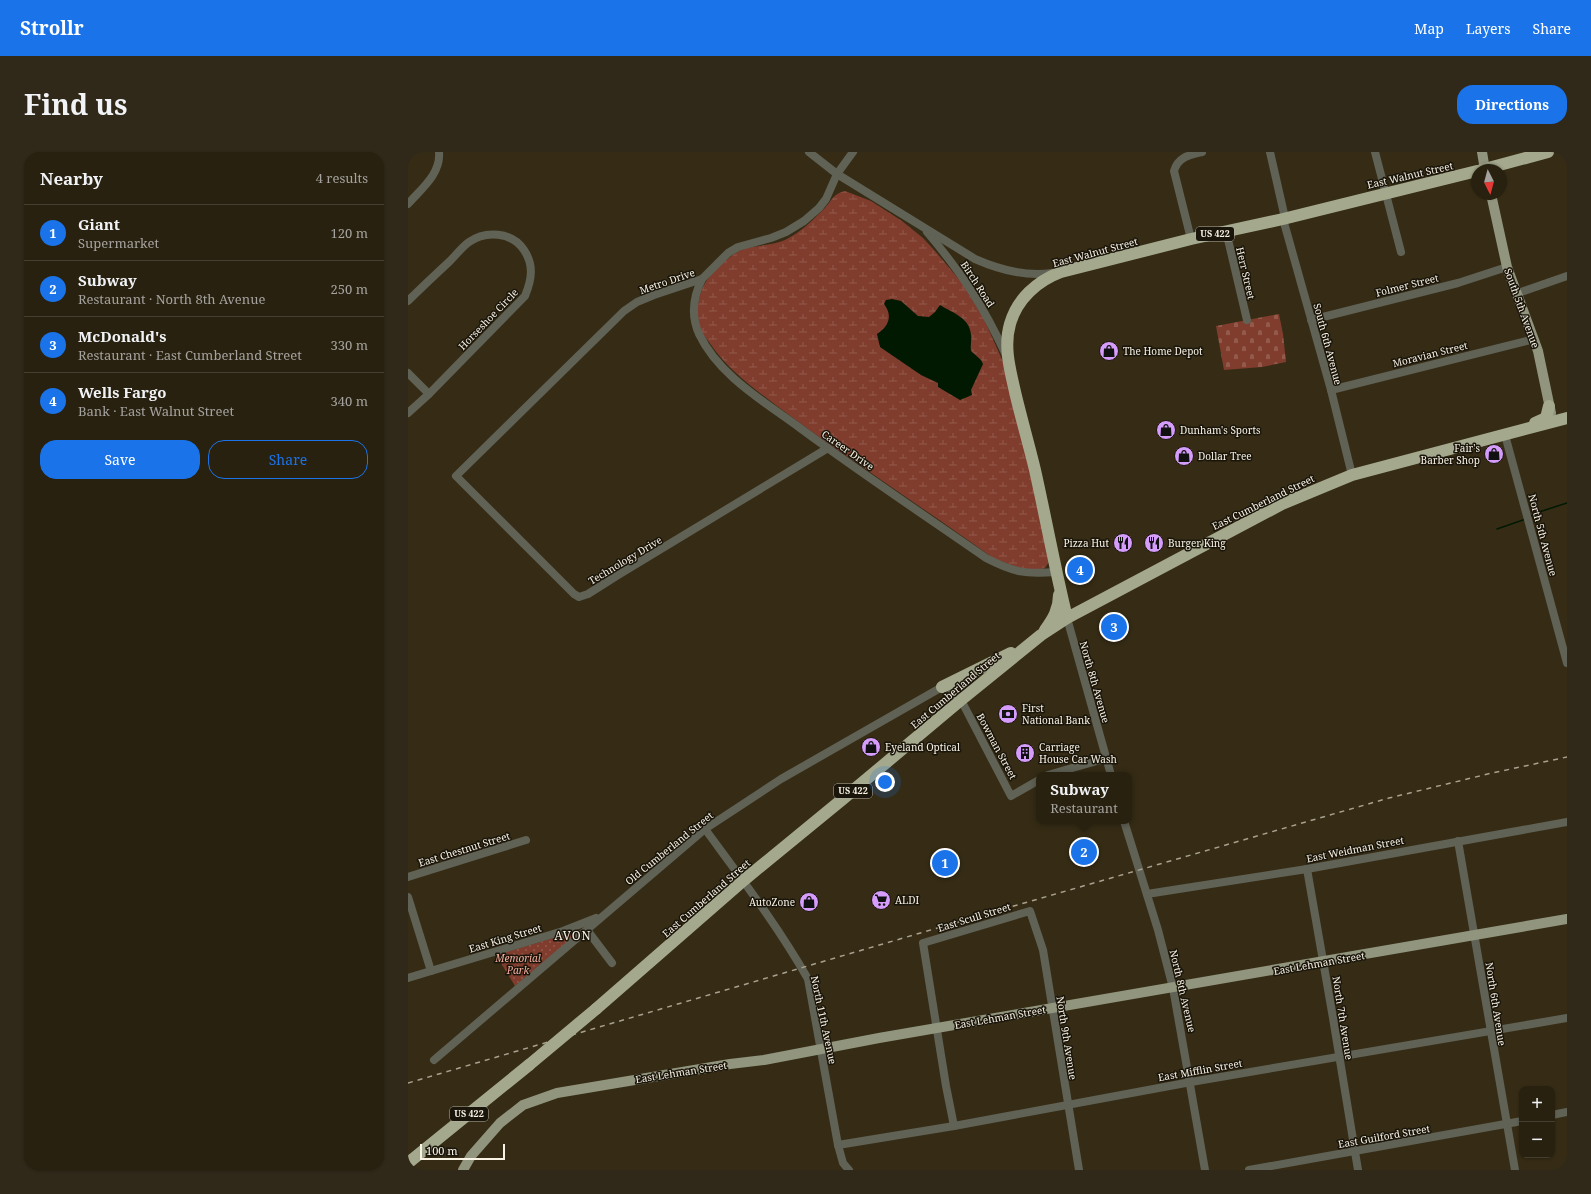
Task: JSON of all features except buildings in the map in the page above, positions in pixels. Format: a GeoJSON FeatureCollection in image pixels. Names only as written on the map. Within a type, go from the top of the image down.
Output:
{"type":"FeatureCollection","features":[{"type":"Feature","properties":{"kind":"highway","name":"East Walnut Street"},"geometry":{"type":"LineString","coordinates":[[1504,164],[1548,152]]}},
{"type":"Feature","properties":{"kind":"highway","name":"East Walnut Street"},"geometry":{"type":"LineString","coordinates":[[1067,618],[1035,470],[1008,360],[1010,324],[1019,306],[1036,285],[1061,272],[1191,239],[1471,173]]}},
{"type":"Feature","properties":{"kind":"highway"},"geometry":{"type":"LineString","coordinates":[[1505,436],[1510,430],[1542,421],[1548,414],[1550,406]]}},
{"type":"Feature","properties":{"kind":"highway","name":"East Cumberland Street"},"geometry":{"type":"LineString","coordinates":[[408,1163],[596,1009],[744,880],[961,700],[1041,635],[1067,618],[1282,504],[1352,474],[1505,436],[1567,418]]}},
{"type":"Feature","properties":{"kind":"highway","name":"US 422"},"geometry":{"type":"LineString","coordinates":[[1041,635],[1052,619],[1057,608],[1059,586]]}},
{"type":"Feature","properties":{"kind":"highway"},"geometry":{"type":"LineString","coordinates":[[942,687],[1030,644]]}},
{"type":"Feature","properties":{"kind":"main road"},"geometry":{"type":"LineString","coordinates":[[1482,152],[1482,164]]}},
{"type":"Feature","properties":{"kind":"main road","name":"South 5th Avenue"},"geometry":{"type":"LineString","coordinates":[[1492,200],[1507,267],[1534,339],[1550,406],[1552,422]]}},
{"type":"Feature","properties":{"kind":"main road","name":"East Lehman Street"},"geometry":{"type":"LineString","coordinates":[[463,1170],[471,1156],[500,1123],[523,1105],[557,1093],[764,1060],[821,1048],[1567,919]]}},
{"type":"Feature","properties":{"kind":"street"},"geometry":{"type":"LineString","coordinates":[[408,204],[430,181],[437,169],[439,152]]}},
{"type":"Feature","properties":{"kind":"street","name":"Birch Road"},"geometry":{"type":"LineString","coordinates":[[809,152],[838,174],[975,259],[993,267],[1010,271],[1040,275],[1061,272]]}},
{"type":"Feature","properties":{"kind":"street","name":"Metro Drive"},"geometry":{"type":"LineString","coordinates":[[456,476],[624,311],[637,302],[654,295],[702,279],[728,253],[733,250],[741,246],[771,238],[786,232],[804,221],[819,208],[826,199],[838,174],[852,152]]}},
{"type":"Feature","properties":{"kind":"street"},"geometry":{"type":"LineString","coordinates":[[1191,239],[1174,171],[1176,163],[1184,156],[1202,152]]}},
{"type":"Feature","properties":{"kind":"street","name":"South 6th Avenue"},"geometry":{"type":"LineString","coordinates":[[1270,152],[1284,218],[1331,390],[1352,474]]}},
{"type":"Feature","properties":{"kind":"street"},"geometry":{"type":"LineString","coordinates":[[1375,152],[1401,252]]}},
{"type":"Feature","properties":{"kind":"street","name":"Birch Road"},"geometry":{"type":"LineString","coordinates":[[921,226],[967,282],[987,316],[1008,360]]}},
{"type":"Feature","properties":{"kind":"street","name":"Herr Street"},"geometry":{"type":"LineString","coordinates":[[1226,231],[1247,320]]}},
{"type":"Feature","properties":{"kind":"street","name":"Horseshoe Circle"},"geometry":{"type":"LineString","coordinates":[[408,301],[470,242],[484,235],[499,234],[520,244],[528,256],[531,265],[531,276],[525,296],[429,394]]}},
{"type":"Feature","properties":{"kind":"street","name":"Folmer Street"},"geometry":{"type":"LineString","coordinates":[[1311,320],[1458,283],[1507,267]]}},
{"type":"Feature","properties":{"kind":"street"},"geometry":{"type":"LineString","coordinates":[[1518,293],[1567,276]]}},
{"type":"Feature","properties":{"kind":"street","name":"Career Drive"},"geometry":{"type":"LineString","coordinates":[[702,279],[696,292],[694,316],[695,324],[700,336],[712,355],[736,380],[828,448],[986,558],[1005,568],[1020,573],[1056,572]]}},
{"type":"Feature","properties":{"kind":"street","name":"Moravian Street"},"geometry":{"type":"LineString","coordinates":[[1331,390],[1534,339]]}},
{"type":"Feature","properties":{"kind":"street"},"geometry":{"type":"LineString","coordinates":[[408,373],[429,394],[408,413]]}},
{"type":"Feature","properties":{"kind":"street","name":"North 5th Avenue"},"geometry":{"type":"LineString","coordinates":[[1505,436],[1567,663]]}},
{"type":"Feature","properties":{"kind":"street","name":"Technology Drive"},"geometry":{"type":"LineString","coordinates":[[456,476],[574,594],[579,596],[588,594],[828,448]]}},
{"type":"Feature","properties":{"kind":"street","name":"North 8th Avenue"},"geometry":{"type":"LineString","coordinates":[[1067,618],[1110,772]]}},
{"type":"Feature","properties":{"kind":"street"},"geometry":{"type":"LineString","coordinates":[[942,687],[949,687],[961,700]]}},
{"type":"Feature","properties":{"kind":"street","name":"Old Cumberland Street"},"geometry":{"type":"LineString","coordinates":[[434,1060],[705,829],[781,779],[942,687]]}},
{"type":"Feature","properties":{"kind":"street","name":"Bowman Street"},"geometry":{"type":"LineString","coordinates":[[961,700],[1011,796],[1036,782]]}},
{"type":"Feature","properties":{"kind":"street"},"geometry":{"type":"LineString","coordinates":[[1058,772],[1107,758]]}},
{"type":"Feature","properties":{"kind":"street","name":"East Weidman Street"},"geometry":{"type":"LineString","coordinates":[[1147,894],[1307,869],[1567,822]]}},
{"type":"Feature","properties":{"kind":"street","name":"North 8th Avenue"},"geometry":{"type":"LineString","coordinates":[[1125,824],[1147,894],[1173,988],[1205,1170]]}},
{"type":"Feature","properties":{"kind":"street","name":"North 11th Avenue"},"geometry":{"type":"LineString","coordinates":[[705,829],[744,880],[795,956],[808,979],[838,1145],[843,1163],[849,1170]]}},
{"type":"Feature","properties":{"kind":"street","name":"East Chestnut Street"},"geometry":{"type":"LineString","coordinates":[[408,877],[526,840]]}},
{"type":"Feature","properties":{"kind":"street","name":"North 6th Avenue"},"geometry":{"type":"LineString","coordinates":[[1458,841],[1515,1170]]}},
{"type":"Feature","properties":{"kind":"street","name":"North 7th Avenue"},"geometry":{"type":"LineString","coordinates":[[1307,869],[1324,962],[1358,1170]]}},
{"type":"Feature","properties":{"kind":"street"},"geometry":{"type":"LineString","coordinates":[[408,897],[431,971]]}},
{"type":"Feature","properties":{"kind":"street","name":"East Scull Street"},"geometry":{"type":"LineString","coordinates":[[937,1028],[923,943],[1030,911]]}},
{"type":"Feature","properties":{"kind":"street","name":"North 9th Avenue"},"geometry":{"type":"LineString","coordinates":[[1030,911],[1043,950],[1079,1170]]}},
{"type":"Feature","properties":{"kind":"street","name":"East King Street"},"geometry":{"type":"LineString","coordinates":[[408,978],[563,931],[606,913]]}},
{"type":"Feature","properties":{"kind":"street"},"geometry":{"type":"LineString","coordinates":[[586,930],[612,963]]}},
{"type":"Feature","properties":{"kind":"street","name":"East Mifflin Street"},"geometry":{"type":"LineString","coordinates":[[838,1145],[954,1126],[1339,1056],[1567,1018]]}},
{"type":"Feature","properties":{"kind":"street"},"geometry":{"type":"LineString","coordinates":[[937,1028],[954,1126]]}},
{"type":"Feature","properties":{"kind":"street"},"geometry":{"type":"LineString","coordinates":[[1555,1114],[1567,1112]]}},
{"type":"Feature","properties":{"kind":"street","name":"East Guilford Street"},"geometry":{"type":"LineString","coordinates":[[1249,1170],[1519,1122]]}},
{"type":"Feature","properties":{"kind":"green space"},"geometry":{"type":"Polygon","coordinates":[[[845,191],[871,201],[902,221],[923,238],[962,283],[984,319],[1004,364],[1044,524],[1049,562],[1045,568],[1039,570],[1025,569],[993,558],[823,440],[758,392],[724,361],[700,329],[697,310],[701,293],[705,283],[721,265],[741,250],[774,243],[791,237],[811,222],[835,196],[845,191]]]}},
{"type":"Feature","properties":{"kind":"green space"},"geometry":{"type":"Polygon","coordinates":[[[1279,314],[1286,362],[1262,367],[1224,370],[1216,326],[1279,314]]]}},
{"type":"Feature","properties":{"kind":"green space","name":"Memorial Park"},"geometry":{"type":"Polygon","coordinates":[[[583,929],[515,986],[496,955],[583,929]]]}},
{"type":"Feature","properties":{"kind":"shaded area"},"geometry":{"type":"Polygon","coordinates":[[[892,299],[901,301],[918,316],[929,317],[940,305],[960,317],[968,324],[971,337],[971,351],[981,360],[983,364],[971,390],[972,395],[960,400],[938,387],[938,383],[921,375],[880,347],[877,334],[887,324],[889,317],[887,308],[884,304],[886,300],[892,299]]]}},
{"type":"Feature","properties":{"kind":"waterway"},"geometry":{"type":"LineString","coordinates":[[1531,516],[1567,503]]}},
{"type":"Feature","properties":{"kind":"waterway"},"geometry":{"type":"LineString","coordinates":[[1497,529],[1526,519]]}},
{"type":"Feature","properties":{"kind":"railway"},"geometry":{"type":"LineString","coordinates":[[408,1083],[1389,798],[1492,773],[1567,757]]}},
{"type":"Feature","properties":{"kind":"place","name":"The Home Depot"},"geometry":{"type":"Point","coordinates":[1109,351]}},
{"type":"Feature","properties":{"kind":"place","name":"Dunham's Sports"},"geometry":{"type":"Point","coordinates":[1166,430]}},
{"type":"Feature","properties":{"kind":"place","name":"Fair's Barber Shop"},"geometry":{"type":"Point","coordinates":[1494,454]}},
{"type":"Feature","properties":{"kind":"place","name":"Dollar Tree"},"geometry":{"type":"Point","coordinates":[1184,456]}},
{"type":"Feature","properties":{"kind":"place","name":"Pizza Hut"},"geometry":{"type":"Point","coordinates":[1123,543]}},
{"type":"Feature","properties":{"kind":"place","name":"Burger King"},"geometry":{"type":"Point","coordinates":[1154,543]}},
{"type":"Feature","properties":{"kind":"place","name":"Wells Fargo"},"geometry":{"type":"Point","coordinates":[1080,570]}},
{"type":"Feature","properties":{"kind":"place","name":"McDonald's"},"geometry":{"type":"Point","coordinates":[1114,627]}},
{"type":"Feature","properties":{"kind":"place","name":"First National Bank"},"geometry":{"type":"Point","coordinates":[1008,714]}},
{"type":"Feature","properties":{"kind":"place","name":"Eyeland Optical"},"geometry":{"type":"Point","coordinates":[871,747]}},
{"type":"Feature","properties":{"kind":"place","name":"Carriage House Car Wash"},"geometry":{"type":"Point","coordinates":[1025,753]}},
{"type":"Feature","properties":{"kind":"place","name":"Subway"},"geometry":{"type":"Point","coordinates":[1084,852]}},
{"type":"Feature","properties":{"kind":"place","name":"Giant"},"geometry":{"type":"Point","coordinates":[945,863]}},
{"type":"Feature","properties":{"kind":"place","name":"ALDI"},"geometry":{"type":"Point","coordinates":[881,900]}},
{"type":"Feature","properties":{"kind":"place","name":"AutoZone"},"geometry":{"type":"Point","coordinates":[809,902]}},
{"type":"Feature","properties":{"kind":"district","name":"AVON"},"geometry":{"type":"Point","coordinates":[573,936]}}]}
